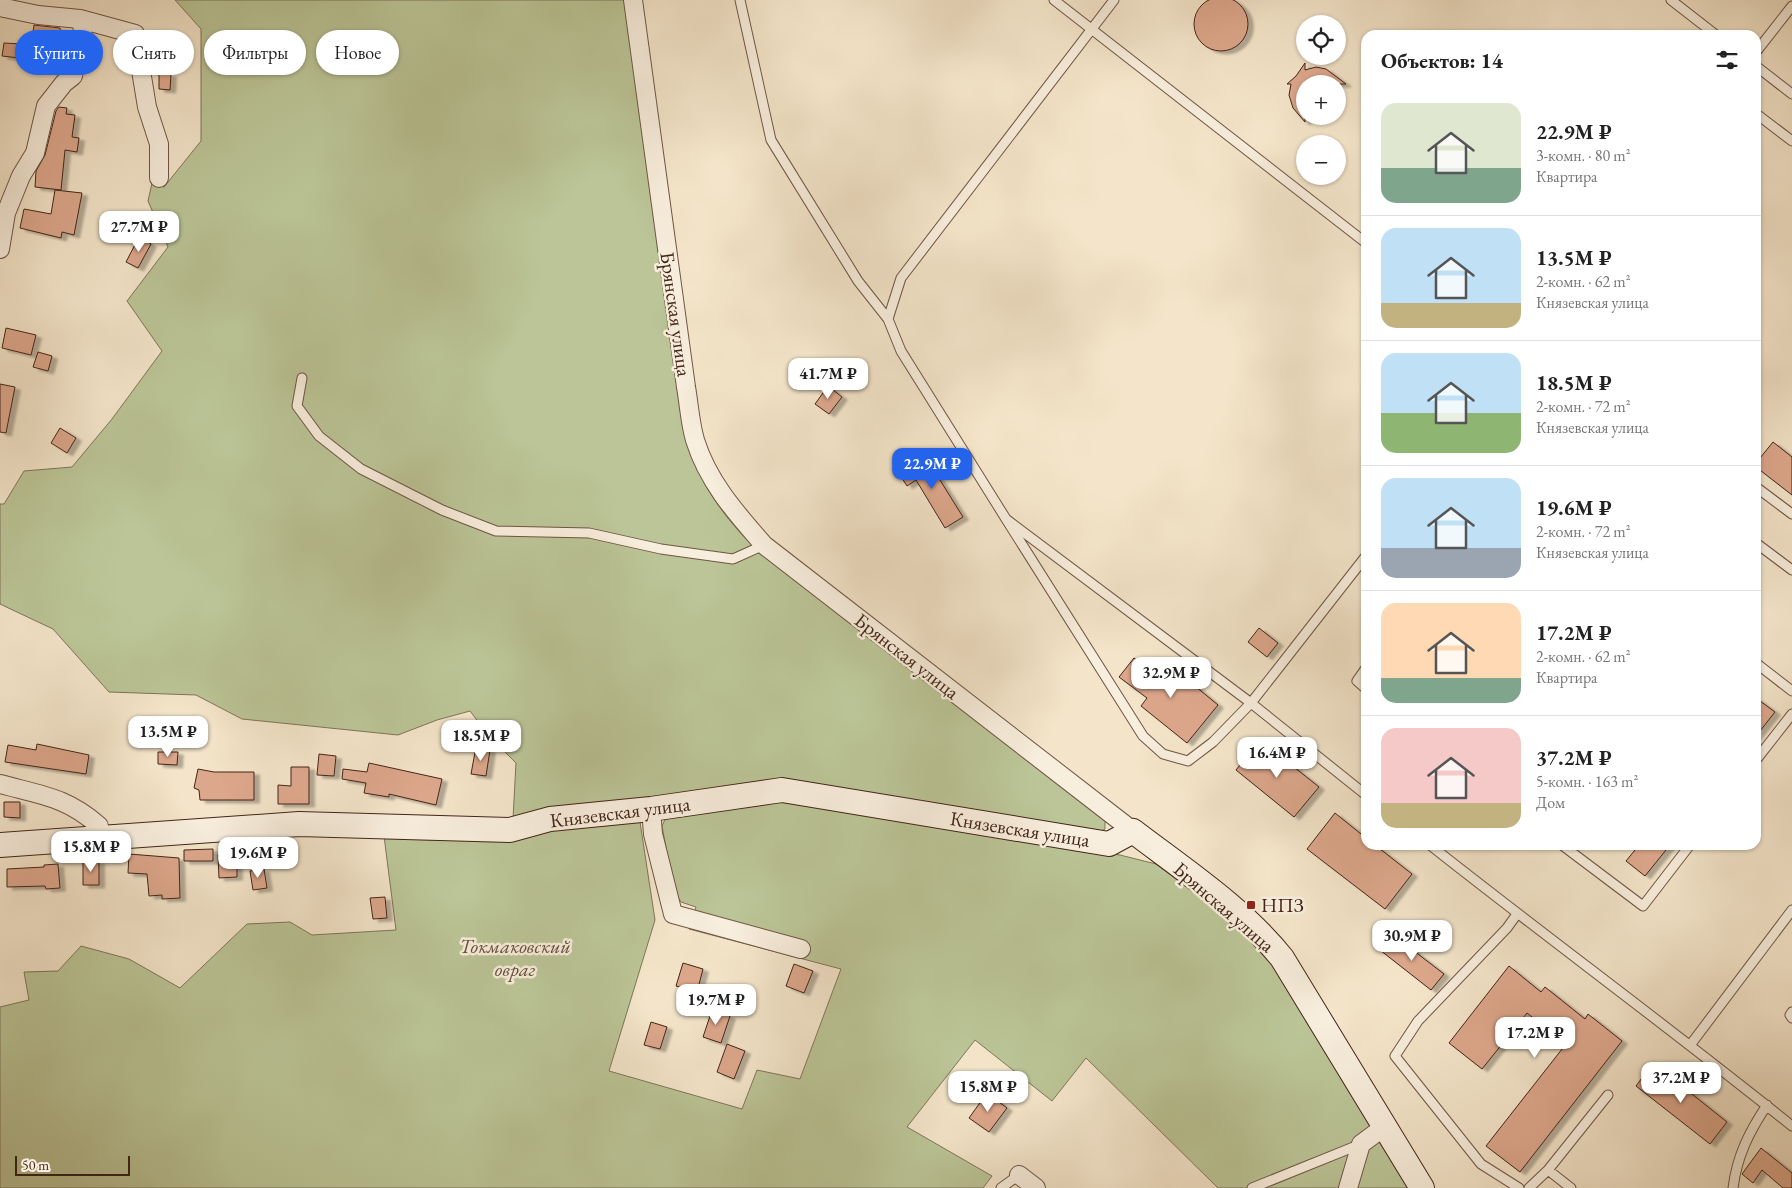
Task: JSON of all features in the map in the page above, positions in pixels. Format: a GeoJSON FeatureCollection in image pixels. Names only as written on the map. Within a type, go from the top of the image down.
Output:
{"type":"FeatureCollection","features":[{"type":"Feature","properties":{"kind":"street","name":"Брянская улица"},"geometry":{"type":"LineString","coordinates":[[633,0],[686,387],[695,439],[709,474],[725,500],[764,545],[1199,882],[1266,939],[1282,958],[1422,1188]]}},
{"type":"Feature","properties":{"kind":"street"},"geometry":{"type":"LineString","coordinates":[[0,7],[80,20],[135,34],[147,107],[158,144],[159,178]]}},
{"type":"Feature","properties":{"kind":"street"},"geometry":{"type":"LineString","coordinates":[[0,249],[6,213],[20,176],[35,153],[46,106],[64,83],[73,76],[83,29],[80,20]]}},
{"type":"Feature","properties":{"kind":"street"},"geometry":{"type":"LineString","coordinates":[[0,784],[68,803],[83,812],[99,826],[100,838]]}},
{"type":"Feature","properties":{"kind":"street","name":"Князевская улица"},"geometry":{"type":"LineString","coordinates":[[0,845],[298,824],[510,830],[550,820],[651,809],[782,790],[1109,844],[1133,831]]}},
{"type":"Feature","properties":{"kind":"street"},"geometry":{"type":"LineString","coordinates":[[651,809],[653,834],[673,914],[801,949]]}},
{"type":"Feature","properties":{"kind":"street"},"geometry":{"type":"LineString","coordinates":[[1348,1188],[1361,1144],[1384,1127]]}},
{"type":"Feature","properties":{"kind":"street"},"geometry":{"type":"LineString","coordinates":[[1019,1175],[1036,1188]]}},
{"type":"Feature","properties":{"kind":"lane"},"geometry":{"type":"LineString","coordinates":[[740,0],[772,140],[858,281],[888,319],[901,351],[1143,736],[1163,754],[1188,761],[1213,742],[1251,703],[1361,562]]}},
{"type":"Feature","properties":{"kind":"lane"},"geometry":{"type":"LineString","coordinates":[[1054,0],[1361,239]]}},
{"type":"Feature","properties":{"kind":"lane"},"geometry":{"type":"LineString","coordinates":[[888,319],[901,278],[1114,0]]}},
{"type":"Feature","properties":{"kind":"lane"},"geometry":{"type":"LineString","coordinates":[[1671,0],[1710,30]]}},
{"type":"Feature","properties":{"kind":"lane"},"geometry":{"type":"LineString","coordinates":[[1761,46],[1792,6]]}},
{"type":"Feature","properties":{"kind":"lane"},"geometry":{"type":"LineString","coordinates":[[1761,70],[1791,92]]}},
{"type":"Feature","properties":{"kind":"lane"},"geometry":{"type":"LineString","coordinates":[[1761,117],[1792,141]]}},
{"type":"Feature","properties":{"kind":"lane"},"geometry":{"type":"LineString","coordinates":[[302,378],[297,406],[319,436],[361,469],[442,510],[496,531],[589,533],[661,549],[733,559],[764,545]]}},
{"type":"Feature","properties":{"kind":"lane"},"geometry":{"type":"LineString","coordinates":[[1761,491],[1792,514]]}},
{"type":"Feature","properties":{"kind":"lane"},"geometry":{"type":"LineString","coordinates":[[1006,519],[1251,703],[1361,791]]}},
{"type":"Feature","properties":{"kind":"lane"},"geometry":{"type":"LineString","coordinates":[[1761,547],[1792,570]]}},
{"type":"Feature","properties":{"kind":"lane"},"geometry":{"type":"LineString","coordinates":[[1761,666],[1792,691]]}},
{"type":"Feature","properties":{"kind":"lane"},"geometry":{"type":"LineString","coordinates":[[1761,754],[1792,714]]}},
{"type":"Feature","properties":{"kind":"lane"},"geometry":{"type":"LineString","coordinates":[[1436,850],[1517,914],[1691,1044],[1792,1126]]}},
{"type":"Feature","properties":{"kind":"lane"},"geometry":{"type":"LineString","coordinates":[[1569,850],[1643,906],[1686,850]]}},
{"type":"Feature","properties":{"kind":"lane"},"geometry":{"type":"LineString","coordinates":[[1691,1044],[1792,910]]}},
{"type":"Feature","properties":{"kind":"lane"},"geometry":{"type":"LineString","coordinates":[[1517,914],[1507,928],[1418,1021],[1396,1056],[1481,1164],[1519,1188]]}},
{"type":"Feature","properties":{"kind":"lane"},"geometry":{"type":"LineString","coordinates":[[1792,1012],[1790,1015],[1792,1018]]}},
{"type":"Feature","properties":{"kind":"lane"},"geometry":{"type":"LineString","coordinates":[[1529,1188],[1548,1170],[1608,1095]]}},
{"type":"Feature","properties":{"kind":"lane"},"geometry":{"type":"LineString","coordinates":[[1733,1188],[1736,1163],[1756,1122],[1767,1105]]}},
{"type":"Feature","properties":{"kind":"lane"},"geometry":{"type":"LineString","coordinates":[[1252,1188],[1361,1144]]}},
{"type":"Feature","properties":{"kind":"lane"},"geometry":{"type":"LineString","coordinates":[[1548,1170],[1571,1188]]}},
{"type":"Feature","properties":{"kind":"lane"},"geometry":{"type":"LineString","coordinates":[[1001,1188],[1019,1175]]}},
{"type":"Feature","properties":{"kind":"green space"},"geometry":{"type":"Polygon","coordinates":[[[175,0],[626,0],[682,422],[693,460],[709,491],[729,520],[766,558],[1105,821],[1105,829],[1095,834],[781,783],[513,819],[516,763],[489,736],[470,711],[437,720],[398,735],[242,719],[196,695],[109,692],[53,629],[0,604],[0,504],[4,504],[24,471],[72,467],[112,419],[162,351],[127,301],[168,247],[148,201],[152,183],[164,187],[201,141],[201,29],[175,0]]]}},
{"type":"Feature","properties":{"kind":"green space","name":"Токмаковский овраг"},"geometry":{"type":"Polygon","coordinates":[[[782,798],[1120,855],[1156,864],[1163,868],[1235,924],[1257,945],[1273,966],[1412,1188],[1218,1188],[1086,1058],[1052,1101],[975,1040],[907,1127],[992,1176],[983,1188],[0,1188],[0,1007],[29,1000],[24,972],[58,971],[81,946],[129,959],[180,988],[247,924],[290,922],[312,935],[396,930],[384,836],[511,835],[640,822],[655,920],[609,1071],[742,1109],[757,1070],[800,1079],[841,969],[689,929],[696,907],[681,902],[674,891],[662,826],[667,815],[782,798]]]}},
{"type":"Feature","properties":{"kind":"building"},"geometry":{"type":"Polygon","coordinates":[[[1211,-1],[1231,-1],[1240,5],[1247,19],[1246,34],[1240,43],[1231,49],[1221,51],[1211,49],[1202,43],[1196,34],[1194,24],[1199,9],[1211,-1]]]}},
{"type":"Feature","properties":{"kind":"building"},"geometry":{"type":"Polygon","coordinates":[[[34,25],[60,28],[60,30],[33,30],[34,25]]]}},
{"type":"Feature","properties":{"kind":"building"},"geometry":{"type":"Polygon","coordinates":[[[4,43],[15,44],[15,57],[2,56],[4,43]]]}},
{"type":"Feature","properties":{"kind":"building"},"geometry":{"type":"Polygon","coordinates":[[[1305,65],[1305,70],[1316,67],[1326,69],[1334,75],[1297,75],[1305,65]]]}},
{"type":"Feature","properties":{"kind":"building"},"geometry":{"type":"Polygon","coordinates":[[[159,75],[171,75],[170,90],[159,89],[159,75]]]}},
{"type":"Feature","properties":{"kind":"building"},"geometry":{"type":"Polygon","coordinates":[[[1296,76],[1296,112],[1289,95],[1291,84],[1287,84],[1296,76]]]}},
{"type":"Feature","properties":{"kind":"building"},"geometry":{"type":"Polygon","coordinates":[[[59,107],[67,108],[66,114],[75,115],[72,137],[79,138],[77,152],[65,150],[61,190],[35,187],[36,171],[45,155],[56,111],[59,107]]]}},
{"type":"Feature","properties":{"kind":"building"},"geometry":{"type":"Polygon","coordinates":[[[55,190],[82,193],[74,235],[62,232],[61,238],[20,228],[24,209],[51,214],[55,190]]]}},
{"type":"Feature","properties":{"kind":"building"},"geometry":{"type":"Polygon","coordinates":[[[139,237],[151,244],[138,268],[126,262],[139,237]]]}},
{"type":"Feature","properties":{"kind":"building"},"geometry":{"type":"Polygon","coordinates":[[[6,328],[36,335],[31,355],[2,348],[6,328]]]}},
{"type":"Feature","properties":{"kind":"building"},"geometry":{"type":"Polygon","coordinates":[[[38,352],[52,356],[48,371],[33,367],[38,352]]]}},
{"type":"Feature","properties":{"kind":"building"},"geometry":{"type":"Polygon","coordinates":[[[0,384],[15,387],[6,433],[0,432],[0,384]]]}},
{"type":"Feature","properties":{"kind":"building"},"geometry":{"type":"Polygon","coordinates":[[[828,386],[842,397],[829,414],[815,404],[828,386]]]}},
{"type":"Feature","properties":{"kind":"building"},"geometry":{"type":"Polygon","coordinates":[[[60,428],[76,438],[67,453],[51,443],[60,428]]]}},
{"type":"Feature","properties":{"kind":"building"},"geometry":{"type":"Polygon","coordinates":[[[1773,442],[1792,457],[1792,495],[1761,471],[1761,457],[1773,442]]]}},
{"type":"Feature","properties":{"kind":"building"},"geometry":{"type":"Polygon","coordinates":[[[925,456],[963,517],[945,528],[916,480],[907,486],[898,472],[925,456]]]}},
{"type":"Feature","properties":{"kind":"building"},"geometry":{"type":"Polygon","coordinates":[[[1259,628],[1278,643],[1267,657],[1248,642],[1259,628]]]}},
{"type":"Feature","properties":{"kind":"building"},"geometry":{"type":"Polygon","coordinates":[[[1134,658],[1162,680],[1172,667],[1218,705],[1187,743],[1141,706],[1147,698],[1119,677],[1134,658]]]}},
{"type":"Feature","properties":{"kind":"building"},"geometry":{"type":"Polygon","coordinates":[[[1761,702],[1775,712],[1761,730],[1761,702]]]}},
{"type":"Feature","properties":{"kind":"building"},"geometry":{"type":"Polygon","coordinates":[[[1260,740],[1319,787],[1294,817],[1236,770],[1260,740]]]}},
{"type":"Feature","properties":{"kind":"building"},"geometry":{"type":"Polygon","coordinates":[[[37,744],[89,755],[86,774],[5,762],[8,745],[36,750],[37,744]]]}},
{"type":"Feature","properties":{"kind":"building"},"geometry":{"type":"Polygon","coordinates":[[[476,747],[490,750],[486,776],[471,774],[476,747]]]}},
{"type":"Feature","properties":{"kind":"building"},"geometry":{"type":"Polygon","coordinates":[[[158,752],[178,752],[177,765],[158,764],[158,752]]]}},
{"type":"Feature","properties":{"kind":"building"},"geometry":{"type":"Polygon","coordinates":[[[319,754],[336,756],[334,776],[317,775],[319,754]]]}},
{"type":"Feature","properties":{"kind":"building"},"geometry":{"type":"Polygon","coordinates":[[[369,763],[442,779],[436,805],[389,794],[389,797],[364,793],[366,783],[342,779],[343,769],[367,772],[369,763]]]}},
{"type":"Feature","properties":{"kind":"building"},"geometry":{"type":"Polygon","coordinates":[[[291,767],[309,767],[309,804],[278,804],[278,785],[291,786],[291,767]]]}},
{"type":"Feature","properties":{"kind":"building"},"geometry":{"type":"Polygon","coordinates":[[[198,769],[214,772],[254,772],[254,800],[200,800],[199,790],[194,788],[198,769]]]}},
{"type":"Feature","properties":{"kind":"building"},"geometry":{"type":"Polygon","coordinates":[[[4,802],[20,802],[20,818],[4,817],[4,802]]]}},
{"type":"Feature","properties":{"kind":"building"},"geometry":{"type":"Polygon","coordinates":[[[1335,813],[1361,834],[1361,850],[1381,850],[1412,874],[1385,909],[1307,849],[1335,813]]]}},
{"type":"Feature","properties":{"kind":"building"},"geometry":{"type":"Polygon","coordinates":[[[213,849],[213,861],[184,861],[184,850],[213,849]]]}},
{"type":"Feature","properties":{"kind":"building"},"geometry":{"type":"Polygon","coordinates":[[[1635,850],[1666,850],[1645,876],[1626,861],[1635,850]]]}},
{"type":"Feature","properties":{"kind":"building"},"geometry":{"type":"Polygon","coordinates":[[[129,854],[179,858],[180,898],[162,899],[162,895],[149,896],[147,874],[128,873],[129,854]]]}},
{"type":"Feature","properties":{"kind":"building"},"geometry":{"type":"Polygon","coordinates":[[[237,854],[237,877],[219,878],[218,855],[237,854]]]}},
{"type":"Feature","properties":{"kind":"building"},"geometry":{"type":"Polygon","coordinates":[[[83,861],[99,861],[99,885],[83,885],[83,861]]]}},
{"type":"Feature","properties":{"kind":"building"},"geometry":{"type":"Polygon","coordinates":[[[58,864],[60,888],[46,889],[45,886],[7,887],[7,869],[44,867],[44,865],[58,864]]]}},
{"type":"Feature","properties":{"kind":"building"},"geometry":{"type":"Polygon","coordinates":[[[264,869],[267,888],[253,890],[250,871],[264,869]]]}},
{"type":"Feature","properties":{"kind":"building"},"geometry":{"type":"Polygon","coordinates":[[[385,897],[387,918],[373,919],[370,898],[385,897]]]}},
{"type":"Feature","properties":{"kind":"building"},"geometry":{"type":"Polygon","coordinates":[[[1392,934],[1444,974],[1431,990],[1380,950],[1392,934]]]}},
{"type":"Feature","properties":{"kind":"building"},"geometry":{"type":"Polygon","coordinates":[[[683,963],[703,969],[697,992],[676,986],[683,963]]]}},
{"type":"Feature","properties":{"kind":"building"},"geometry":{"type":"Polygon","coordinates":[[[794,964],[813,971],[804,993],[786,986],[794,964]]]}},
{"type":"Feature","properties":{"kind":"building"},"geometry":{"type":"Polygon","coordinates":[[[1509,966],[1541,992],[1545,987],[1585,1019],[1588,1014],[1622,1041],[1520,1172],[1486,1146],[1566,1044],[1527,1013],[1482,1069],[1449,1043],[1509,966]]]}},
{"type":"Feature","properties":{"kind":"building"},"geometry":{"type":"Polygon","coordinates":[[[712,1010],[730,1016],[721,1043],[703,1037],[712,1010]]]}},
{"type":"Feature","properties":{"kind":"building"},"geometry":{"type":"Polygon","coordinates":[[[651,1022],[667,1027],[660,1049],[644,1045],[651,1022]]]}},
{"type":"Feature","properties":{"kind":"building"},"geometry":{"type":"Polygon","coordinates":[[[727,1044],[745,1051],[734,1079],[717,1072],[727,1044]]]}},
{"type":"Feature","properties":{"kind":"building"},"geometry":{"type":"Polygon","coordinates":[[[1653,1063],[1727,1122],[1710,1144],[1636,1086],[1653,1063]]]}},
{"type":"Feature","properties":{"kind":"building"},"geometry":{"type":"Polygon","coordinates":[[[987,1093],[1007,1108],[989,1132],[969,1118],[987,1093]]]}},
{"type":"Feature","properties":{"kind":"building"},"geometry":{"type":"Polygon","coordinates":[[[1761,1148],[1792,1173],[1792,1188],[1783,1188],[1762,1170],[1753,1183],[1742,1174],[1761,1148]]]}},
{"type":"Feature","properties":{"kind":"place","name":"НПЗ"},"geometry":{"type":"Point","coordinates":[1251,905]}}]}
